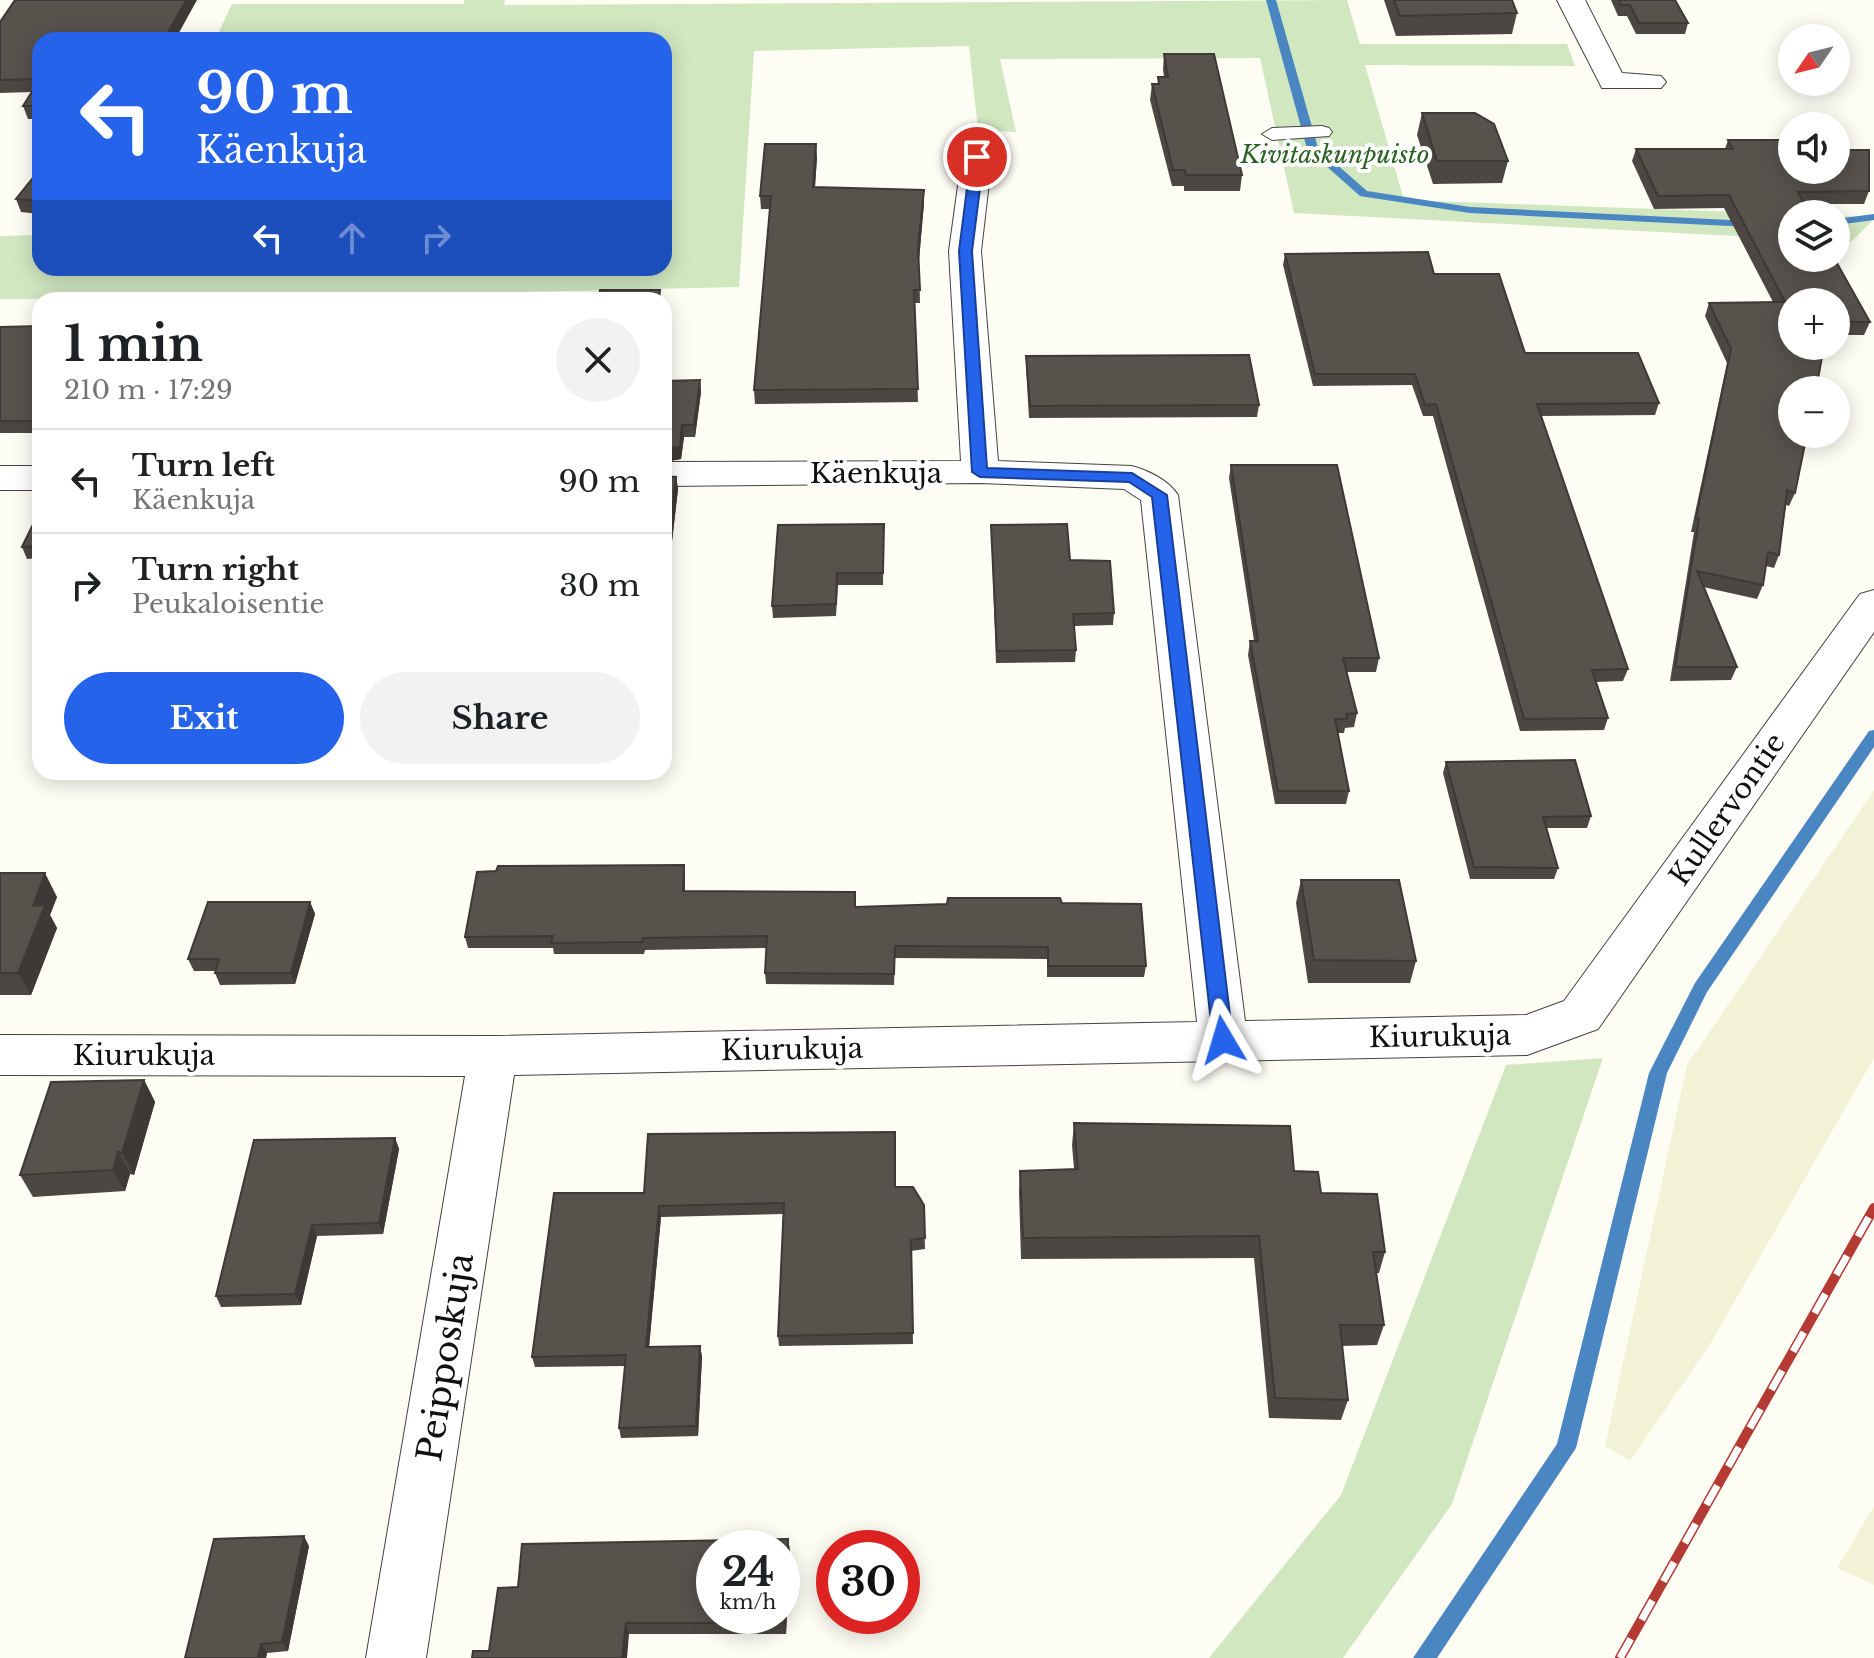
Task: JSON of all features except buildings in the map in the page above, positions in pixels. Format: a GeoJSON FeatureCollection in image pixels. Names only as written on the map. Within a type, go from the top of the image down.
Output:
{"type":"FeatureCollection","features":[{"type":"Feature","properties":{"kind":"street"},"geometry":{"type":"LineString","coordinates":[[1571,0],[1612,82],[1651,82]]}},
{"type":"Feature","properties":{"kind":"street"},"geometry":{"type":"LineString","coordinates":[[977,157],[965,251],[980,472]]}},
{"type":"Feature","properties":{"kind":"street","name":"Käenkuja"},"geometry":{"type":"LineString","coordinates":[[672,474],[980,472],[1132,478],[1159,495],[1223,1040]]}},
{"type":"Feature","properties":{"kind":"street"},"geometry":{"type":"LineString","coordinates":[[0,478],[32,478]]}},
{"type":"Feature","properties":{"kind":"street","name":"Kullervontie"},"geometry":{"type":"LineString","coordinates":[[1581,1015],[1874,603]]}},
{"type":"Feature","properties":{"kind":"street","name":"Kiurukuja"},"geometry":{"type":"LineString","coordinates":[[0,1055],[493,1056],[1527,1035],[1581,1015]]}},
{"type":"Feature","properties":{"kind":"street","name":"Peipposkuja"},"geometry":{"type":"LineString","coordinates":[[396,1658],[493,1056]]}},
{"type":"Feature","properties":{"kind":"lane"},"geometry":{"type":"LineString","coordinates":[[1272,134],[1322,132]]}},
{"type":"Feature","properties":{"kind":"green space","name":"Kivitaskunpuisto"},"geometry":{"type":"Polygon","coordinates":[[[465,0],[505,0],[504,5],[1347,0],[1360,44],[1567,44],[1575,66],[1365,65],[1404,200],[1778,213],[1778,238],[1294,213],[1260,58],[1000,59],[1016,132],[978,130],[969,46],[754,51],[739,287],[519,292],[32,292],[32,299],[0,299],[0,236],[32,235],[32,276],[672,276],[672,32],[219,32],[232,4],[463,4],[465,0]]]}},
{"type":"Feature","properties":{"kind":"green space"},"geometry":{"type":"Polygon","coordinates":[[[1850,216],[1874,217],[1874,219],[1851,242],[1850,216]]]}},
{"type":"Feature","properties":{"kind":"green space"},"geometry":{"type":"Polygon","coordinates":[[[1874,790],[1874,1058],[1709,1346],[1630,1461],[1605,1446],[1687,1065],[1874,790]]]}},
{"type":"Feature","properties":{"kind":"green space"},"geometry":{"type":"Polygon","coordinates":[[[1603,1058],[1452,1504],[1343,1658],[1209,1658],[1341,1495],[1506,1065],[1603,1058]]]}},
{"type":"Feature","properties":{"kind":"green space"},"geometry":{"type":"Polygon","coordinates":[[[1874,1506],[1874,1585],[1837,1568],[1874,1506]]]}},
{"type":"Feature","properties":{"kind":"waterway"},"geometry":{"type":"LineString","coordinates":[[1271,0],[1313,149],[1364,194],[1470,210],[1778,225]]}},
{"type":"Feature","properties":{"kind":"waterway"},"geometry":{"type":"LineString","coordinates":[[1850,220],[1874,217]]}},
{"type":"Feature","properties":{"kind":"waterway"},"geometry":{"type":"LineString","coordinates":[[1424,1658],[1566,1448],[1658,1073],[1701,988],[1874,735]]}},
{"type":"Feature","properties":{"kind":"railway"},"geometry":{"type":"LineString","coordinates":[[1620,1658],[1874,1208]]}},
{"type":"Feature","properties":{"kind":"route"},"geometry":{"type":"LineString","coordinates":[[977,157],[965,251],[980,472],[1132,478],[1159,495],[1223,1040]]}}]}
